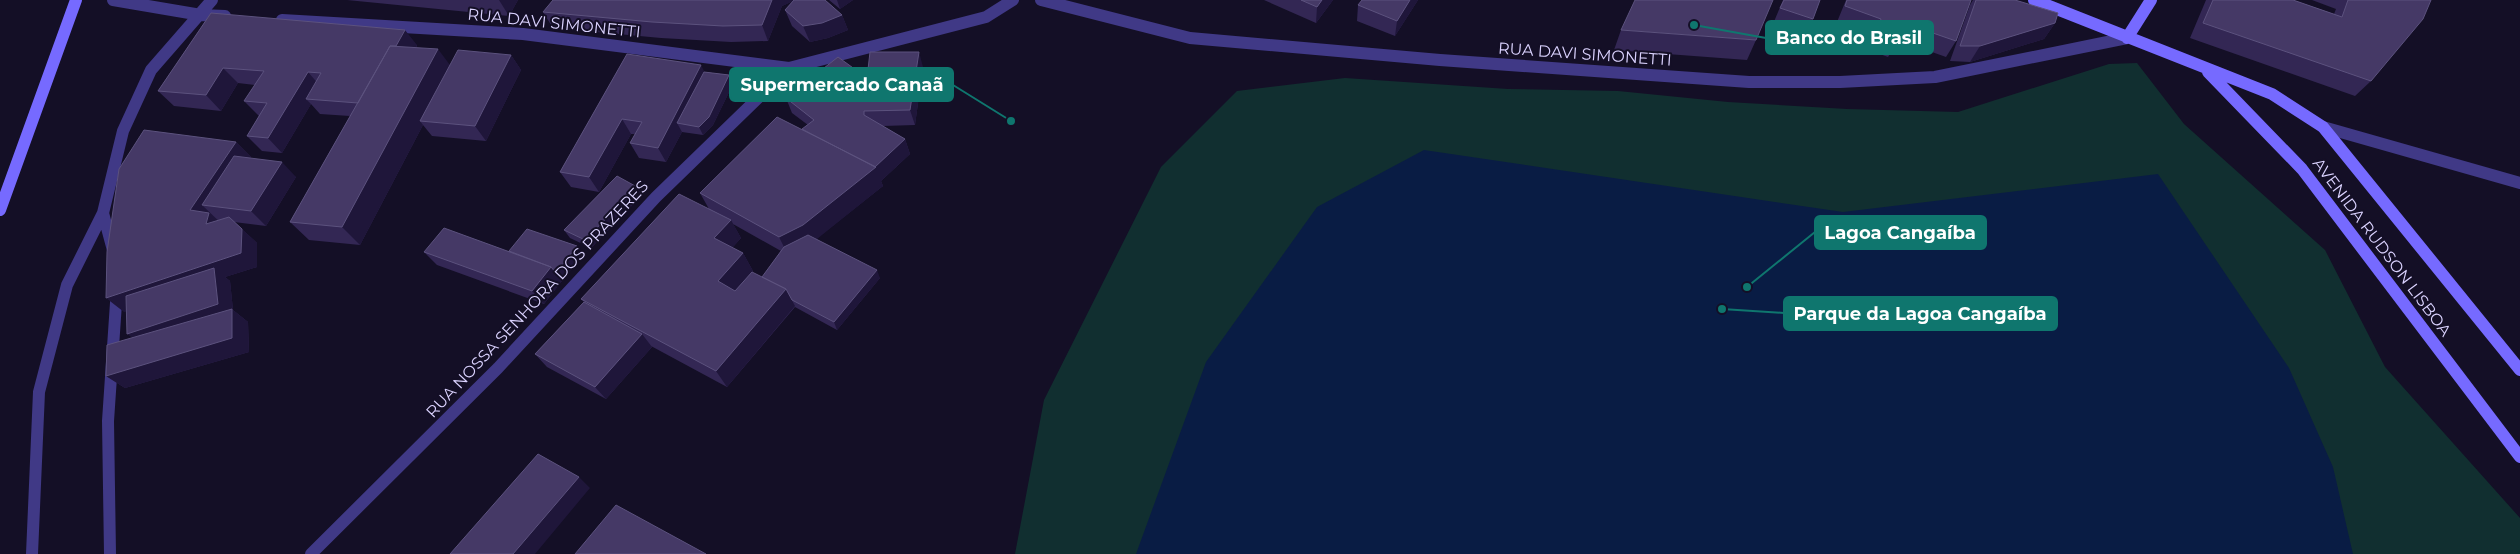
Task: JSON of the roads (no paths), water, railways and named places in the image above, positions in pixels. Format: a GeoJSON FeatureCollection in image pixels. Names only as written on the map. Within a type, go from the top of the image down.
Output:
{"type":"FeatureCollection","features":[{"type":"Feature","properties":{"kind":"main road"},"geometry":{"type":"LineString","coordinates":[[0,210],[76,0]]}},
{"type":"Feature","properties":{"kind":"main road","name":"AVENIDA RUDSON LISBOA"},"geometry":{"type":"LineString","coordinates":[[2034,0],[2272,94],[2323,127],[2520,370]]}},
{"type":"Feature","properties":{"kind":"main road"},"geometry":{"type":"LineString","coordinates":[[2127,38],[2151,0]]}},
{"type":"Feature","properties":{"kind":"main road","name":"AVENIDA RUDSON LISBOA"},"geometry":{"type":"LineString","coordinates":[[2204,68],[2302,169],[2520,457]]}},
{"type":"Feature","properties":{"kind":"street"},"geometry":{"type":"LineString","coordinates":[[113,0],[201,15],[240,17]]}},
{"type":"Feature","properties":{"kind":"street"},"geometry":{"type":"LineString","coordinates":[[32,554],[39,392],[67,285],[103,213],[123,132],[151,70],[201,15],[212,0]]}},
{"type":"Feature","properties":{"kind":"street","name":"RUA DAVI SIMONETTI"},"geometry":{"type":"LineString","coordinates":[[269,19],[523,34],[789,68],[986,18],[1013,0]]}},
{"type":"Feature","properties":{"kind":"street","name":"RUA DAVI SIMONETTI"},"geometry":{"type":"LineString","coordinates":[[1042,0],[1190,38],[1440,60],[1749,82],[1840,82],[1934,77],[2127,38]]}},
{"type":"Feature","properties":{"kind":"street","name":"RUA NOSSA SENHORA DOS PRAZERES"},"geometry":{"type":"LineString","coordinates":[[311,554],[498,368],[656,197],[789,68]]}},
{"type":"Feature","properties":{"kind":"street"},"geometry":{"type":"LineString","coordinates":[[2323,127],[2520,183]]}},
{"type":"Feature","properties":{"kind":"street"},"geometry":{"type":"LineString","coordinates":[[103,213],[118,271],[110,360],[106,477],[110,554]]}},
{"type":"Feature","properties":{"kind":"water"},"geometry":{"type":"Polygon","coordinates":[[[1424,150],[1843,212],[2158,174],[2289,368],[2333,467],[2353,554],[1136,554],[1206,362],[1317,207],[1424,150]]]}},
{"type":"Feature","properties":{"kind":"place","name":"Banco do Brasil"},"geometry":{"type":"Point","coordinates":[1694,25]}},
{"type":"Feature","properties":{"kind":"place","name":"Supermercado Canaã"},"geometry":{"type":"Point","coordinates":[1011,121]}},
{"type":"Feature","properties":{"kind":"place","name":"Lagoa Cangaíba"},"geometry":{"type":"Point","coordinates":[1747,287]}},
{"type":"Feature","properties":{"kind":"place","name":"Parque da Lagoa Cangaíba"},"geometry":{"type":"Point","coordinates":[1722,309]}}]}
